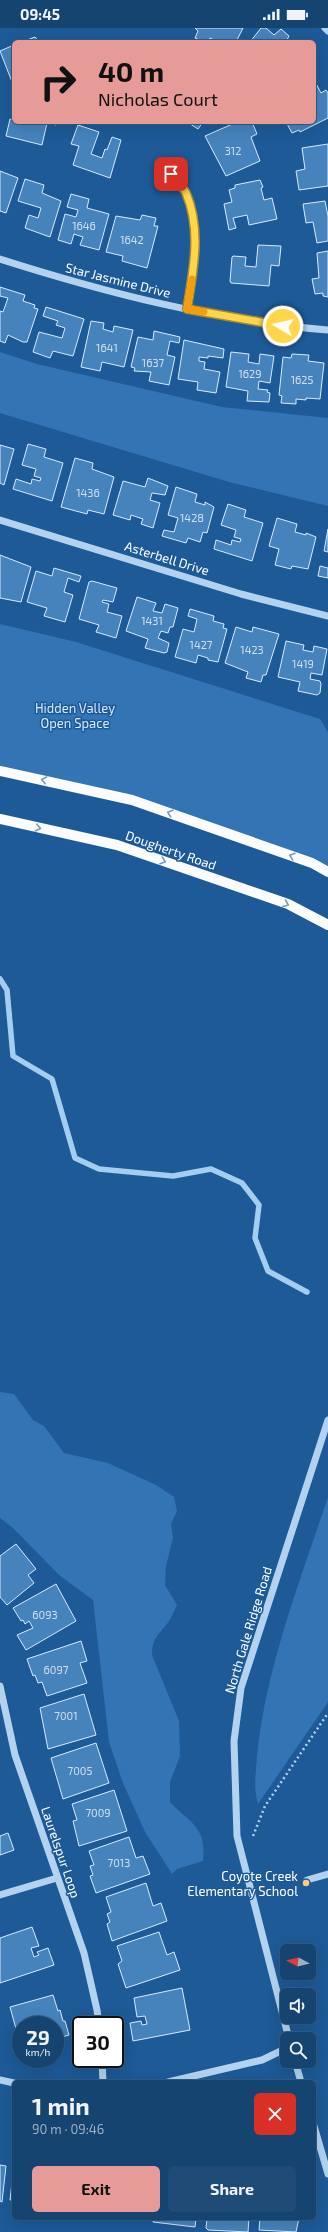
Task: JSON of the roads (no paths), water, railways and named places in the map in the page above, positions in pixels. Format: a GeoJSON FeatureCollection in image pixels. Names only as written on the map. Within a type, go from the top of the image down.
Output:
{"type":"FeatureCollection","features":[{"type":"Feature","properties":{"kind":"main road"},"geometry":{"type":"LineString","coordinates":[[0,770],[132,800],[312,863],[328,872]]}},
{"type":"Feature","properties":{"kind":"main road","name":"Dougherty Road"},"geometry":{"type":"LineString","coordinates":[[0,819],[117,845],[288,904],[328,925]]}},
{"type":"Feature","properties":{"kind":"street"},"geometry":{"type":"LineString","coordinates":[[325,28],[328,31]]}},
{"type":"Feature","properties":{"kind":"street"},"geometry":{"type":"LineString","coordinates":[[163,165],[186,192],[193,218],[194,261],[187,309]]}},
{"type":"Feature","properties":{"kind":"street","name":"Star Jasmine Drive"},"geometry":{"type":"LineString","coordinates":[[0,259],[76,283],[187,309],[283,326],[328,330]]}},
{"type":"Feature","properties":{"kind":"street","name":"Asterbell Drive"},"geometry":{"type":"LineString","coordinates":[[0,520],[242,594],[328,616]]}},
{"type":"Feature","properties":{"kind":"street","name":"North Gale Ridge Road"},"geometry":{"type":"LineString","coordinates":[[287,2032],[237,1836],[234,1741],[241,1688],[247,1667],[328,1420]]}},
{"type":"Feature","properties":{"kind":"street","name":"Laurelspur Loop"},"geometry":{"type":"LineString","coordinates":[[0,1686],[16,1755],[84,1953],[98,2016]]}},
{"type":"Feature","properties":{"kind":"street"},"geometry":{"type":"LineString","coordinates":[[307,1880],[328,1874]]}},
{"type":"Feature","properties":{"kind":"street"},"geometry":{"type":"LineString","coordinates":[[0,1895],[57,1878]]}},
{"type":"Feature","properties":{"kind":"street"},"geometry":{"type":"LineString","coordinates":[[177,2080],[262,2060],[280,2051]]}},
{"type":"Feature","properties":{"kind":"street"},"geometry":{"type":"LineString","coordinates":[[102,2068],[103,2080]]}},
{"type":"Feature","properties":{"kind":"street"},"geometry":{"type":"LineString","coordinates":[[297,2068],[300,2080]]}},
{"type":"Feature","properties":{"kind":"street"},"geometry":{"type":"LineString","coordinates":[[0,2080],[12,2083]]}},
{"type":"Feature","properties":{"kind":"street"},"geometry":{"type":"LineString","coordinates":[[316,2133],[328,2174]]}},
{"type":"Feature","properties":{"kind":"waterway"},"geometry":{"type":"LineString","coordinates":[[0,979],[7,990],[13,1056],[52,1079],[75,1158],[99,1169],[173,1176],[211,1169],[242,1183],[259,1205],[255,1238],[268,1271],[307,1292]]}},
{"type":"Feature","properties":{"kind":"place","name":"Coyote Creek Elementary School"},"geometry":{"type":"Point","coordinates":[306,1883]}},
{"type":"Feature","properties":{"kind":"park label","name":"Hidden Valley Open Space"},"geometry":{"type":"Point","coordinates":[75,716]}}]}
